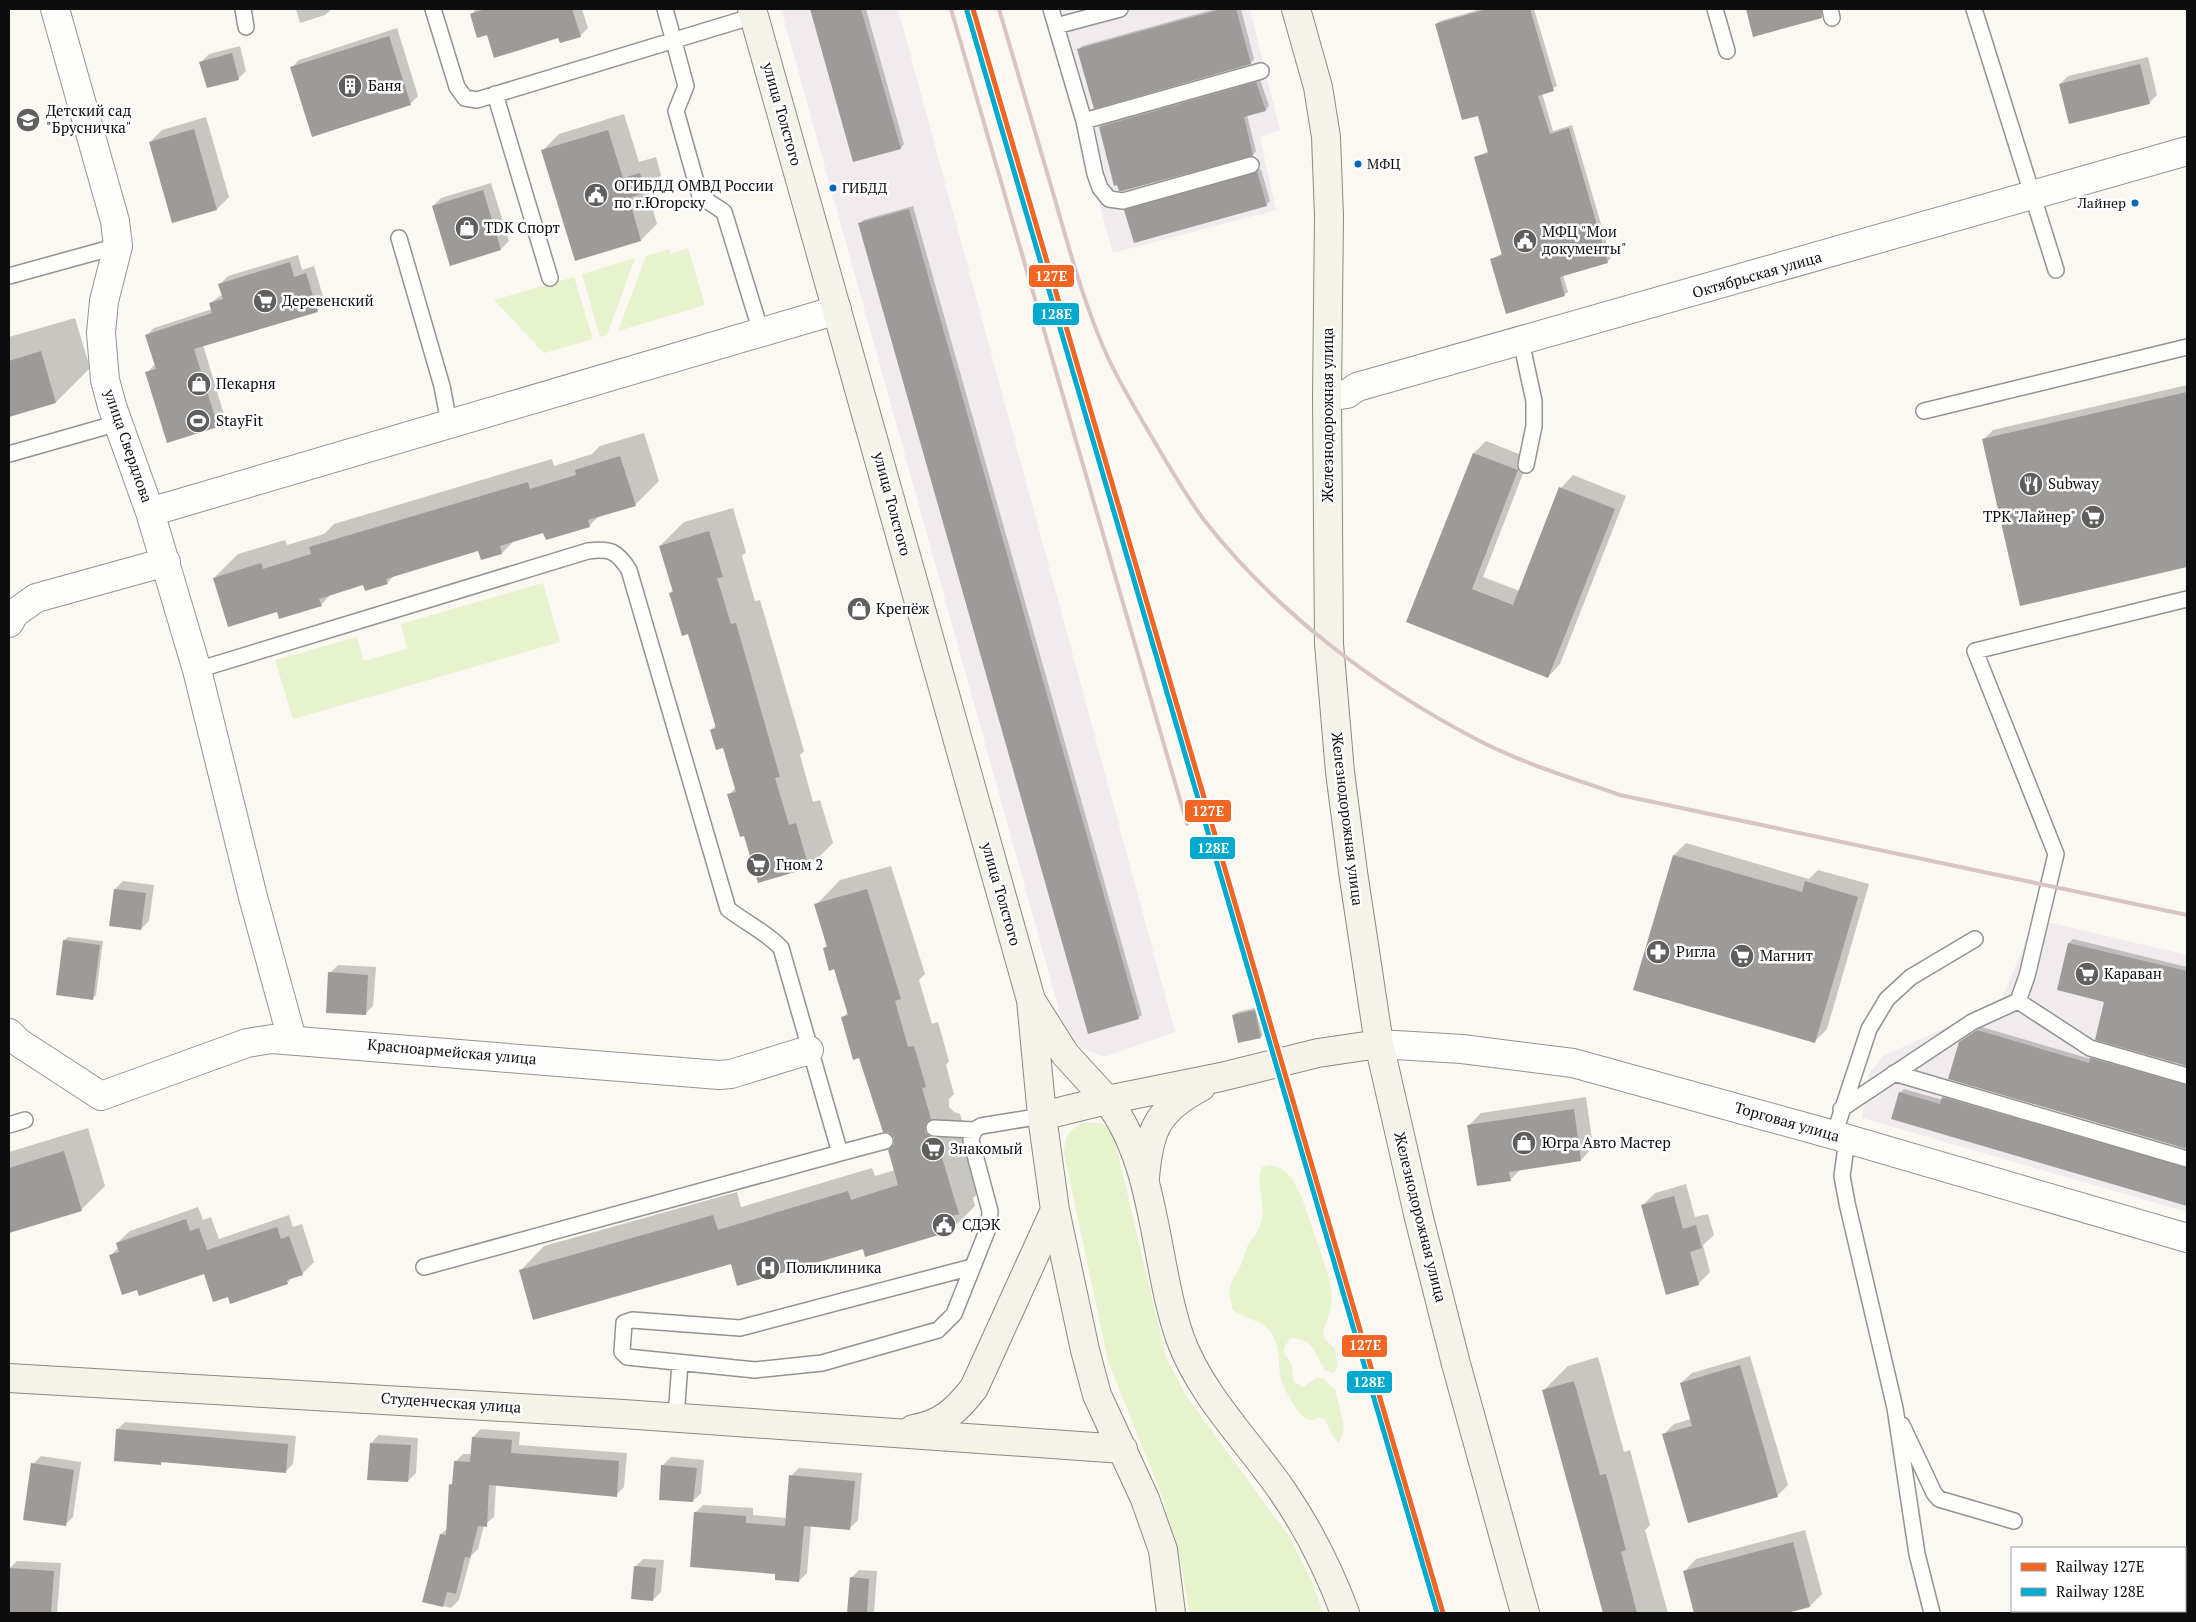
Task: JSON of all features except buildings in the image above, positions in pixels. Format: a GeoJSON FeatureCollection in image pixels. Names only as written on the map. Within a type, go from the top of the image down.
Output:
{"type":"FeatureCollection","features":[{"type":"Feature","properties":{"kind":"street","name":"улица Свердлова"},"geometry":{"type":"LineString","coordinates":[[55,9],[114,221],[118,246],[104,301],[101,333],[105,380],[166,562],[197,670],[253,897],[292,1039]]}},
{"type":"Feature","properties":{"kind":"street","name":"Железнодорожная улица"},"geometry":{"type":"LineString","coordinates":[[1296,9],[1318,86],[1326,137],[1329,216],[1327,397],[1329,644],[1333,698],[1352,863],[1379,1044],[1419,1218],[1452,1346],[1526,1613]]}},
{"type":"Feature","properties":{"kind":"street","name":"улица Толстого"},"geometry":{"type":"LineString","coordinates":[[753,13],[1031,1000]]}},
{"type":"Feature","properties":{"kind":"street","name":"Октябрьская улица"},"geometry":{"type":"LineString","coordinates":[[1327,397],[1347,394],[1357,387],[2187,151]]}},
{"type":"Feature","properties":{"kind":"street"},"geometry":{"type":"LineString","coordinates":[[150,512],[837,310]]}},
{"type":"Feature","properties":{"kind":"street"},"geometry":{"type":"LineString","coordinates":[[9,623],[15,613],[36,598],[166,562]]}},
{"type":"Feature","properties":{"kind":"street"},"geometry":{"type":"LineString","coordinates":[[1031,1000],[1065,1054],[1107,1100],[1125,1126],[1144,1183],[1170,1305],[1181,1339],[1193,1366],[1301,1520],[1330,1575],[1345,1613]]}},
{"type":"Feature","properties":{"kind":"street"},"geometry":{"type":"LineString","coordinates":[[1031,1000],[1042,1116],[1055,1210],[1085,1350],[1097,1395],[1145,1499],[1163,1550],[1171,1613]]}},
{"type":"Feature","properties":{"kind":"street","name":"Красноармейская улица"},"geometry":{"type":"LineString","coordinates":[[9,1034],[18,1042],[100,1096],[247,1043],[272,1039],[292,1039],[719,1075],[731,1074],[809,1050]]}},
{"type":"Feature","properties":{"kind":"street"},"geometry":{"type":"LineString","coordinates":[[1042,1116],[1107,1100],[1220,1077],[1318,1053],[1379,1044]]}},
{"type":"Feature","properties":{"kind":"street","name":"Торговая улица"},"geometry":{"type":"LineString","coordinates":[[1379,1044],[1462,1048],[1572,1063],[1840,1137],[2187,1238]]}},
{"type":"Feature","properties":{"kind":"street"},"geometry":{"type":"LineString","coordinates":[[1144,1183],[1148,1146],[1156,1127],[1167,1110],[1181,1098],[1220,1077]]}},
{"type":"Feature","properties":{"kind":"street"},"geometry":{"type":"LineString","coordinates":[[894,1432],[924,1428],[942,1421],[964,1402],[974,1388],[1055,1210]]}},
{"type":"Feature","properties":{"kind":"street","name":"Студенческая улица"},"geometry":{"type":"LineString","coordinates":[[9,1378],[894,1432]]}},
{"type":"Feature","properties":{"kind":"street"},"geometry":{"type":"LineString","coordinates":[[894,1432],[1123,1449]]}},
{"type":"Feature","properties":{"kind":"lane"},"geometry":{"type":"LineString","coordinates":[[243,9],[246,27]]}},
{"type":"Feature","properties":{"kind":"lane"},"geometry":{"type":"LineString","coordinates":[[433,9],[456,87],[466,98],[477,100],[674,40],[753,13]]}},
{"type":"Feature","properties":{"kind":"lane"},"geometry":{"type":"LineString","coordinates":[[665,9],[686,86],[676,111],[700,196],[724,212],[761,332]]}},
{"type":"Feature","properties":{"kind":"lane"},"geometry":{"type":"LineString","coordinates":[[1051,9],[1084,121],[1095,174],[1100,188],[1109,199],[1122,201],[1251,165]]}},
{"type":"Feature","properties":{"kind":"lane"},"geometry":{"type":"LineString","coordinates":[[1056,26],[1120,9]]}},
{"type":"Feature","properties":{"kind":"lane"},"geometry":{"type":"LineString","coordinates":[[1715,9],[1727,51]]}},
{"type":"Feature","properties":{"kind":"lane"},"geometry":{"type":"LineString","coordinates":[[1974,9],[2056,270]]}},
{"type":"Feature","properties":{"kind":"lane"},"geometry":{"type":"LineString","coordinates":[[1084,121],[1261,71]]}},
{"type":"Feature","properties":{"kind":"lane"},"geometry":{"type":"LineString","coordinates":[[495,94],[550,278]]}},
{"type":"Feature","properties":{"kind":"lane"},"geometry":{"type":"LineString","coordinates":[[399,238],[442,386],[449,423]]}},
{"type":"Feature","properties":{"kind":"lane"},"geometry":{"type":"LineString","coordinates":[[9,276],[118,246]]}},
{"type":"Feature","properties":{"kind":"lane"},"geometry":{"type":"LineString","coordinates":[[1521,341],[1534,401],[1534,426],[1526,466]]}},
{"type":"Feature","properties":{"kind":"lane"},"geometry":{"type":"LineString","coordinates":[[1924,410],[2187,347]]}},
{"type":"Feature","properties":{"kind":"lane"},"geometry":{"type":"LineString","coordinates":[[9,454],[118,423]]}},
{"type":"Feature","properties":{"kind":"lane"},"geometry":{"type":"LineString","coordinates":[[197,670],[588,551],[606,549],[620,557],[629,570],[722,893],[728,909],[743,921],[771,937],[781,948],[840,1153]]}},
{"type":"Feature","properties":{"kind":"lane"},"geometry":{"type":"LineString","coordinates":[[1841,1109],[1894,1072],[1972,1022],[2018,1001],[2027,976],[2056,854],[1975,651],[2187,598]]}},
{"type":"Feature","properties":{"kind":"lane"},"geometry":{"type":"LineString","coordinates":[[1932,1613],[1917,1554],[1895,1408],[1846,1203],[1842,1176],[1841,1109],[1869,1029],[1887,999],[1911,978],[1975,939]]}},
{"type":"Feature","properties":{"kind":"lane"},"geometry":{"type":"LineString","coordinates":[[2018,1001],[2090,1048],[2187,1076]]}},
{"type":"Feature","properties":{"kind":"lane"},"geometry":{"type":"LineString","coordinates":[[1894,1072],[2187,1159]]}},
{"type":"Feature","properties":{"kind":"lane"},"geometry":{"type":"LineString","coordinates":[[934,1128],[974,1130],[981,1126],[1042,1116]]}},
{"type":"Feature","properties":{"kind":"lane"},"geometry":{"type":"LineString","coordinates":[[9,1125],[25,1120]]}},
{"type":"Feature","properties":{"kind":"lane"},"geometry":{"type":"LineString","coordinates":[[972,1268],[740,1328],[632,1320],[624,1323],[622,1352],[627,1358],[755,1370],[822,1363],[938,1330],[954,1314],[989,1226],[990,1212],[971,1140],[974,1130]]}},
{"type":"Feature","properties":{"kind":"lane"},"geometry":{"type":"LineString","coordinates":[[424,1267],[885,1141]]}},
{"type":"Feature","properties":{"kind":"lane"},"geometry":{"type":"LineString","coordinates":[[676,1418],[680,1362]]}},
{"type":"Feature","properties":{"kind":"lane"},"geometry":{"type":"LineString","coordinates":[[1895,1408],[1934,1493],[1940,1499],[2014,1521]]}},
{"type":"Feature","properties":{"kind":"shaded area"},"geometry":{"type":"Polygon","coordinates":[[[781,9],[898,9],[1175,1032],[1104,1057],[1082,1048],[1070,1037],[1063,1024],[781,9]]]}},
{"type":"Feature","properties":{"kind":"shaded area"},"geometry":{"type":"Polygon","coordinates":[[[1044,9],[1250,9],[1280,130],[1260,137],[1276,210],[1113,253],[1044,9]]]}},
{"type":"Feature","properties":{"kind":"shaded area"},"geometry":{"type":"Polygon","coordinates":[[[2035,919],[2187,955],[2187,1212],[1862,1118],[1869,1074],[1883,1056],[2000,1003],[2035,919]]]}},
{"type":"Feature","properties":{"kind":"green space"},"geometry":{"type":"Polygon","coordinates":[[[688,248],[705,305],[618,331],[646,256],[669,249],[671,254],[688,248]]]}},
{"type":"Feature","properties":{"kind":"green space"},"geometry":{"type":"Polygon","coordinates":[[[635,258],[607,335],[600,337],[582,274],[635,258]]]}},
{"type":"Feature","properties":{"kind":"green space"},"geometry":{"type":"Polygon","coordinates":[[[574,277],[593,339],[544,353],[494,300],[574,277]]]}},
{"type":"Feature","properties":{"kind":"green space"},"geometry":{"type":"Polygon","coordinates":[[[543,583],[560,642],[293,719],[275,660],[357,637],[364,661],[407,649],[401,624],[543,583]]]}},
{"type":"Feature","properties":{"kind":"green space"},"geometry":{"type":"Polygon","coordinates":[[[1087,1122],[1104,1124],[1114,1137],[1166,1357],[1185,1394],[1290,1538],[1314,1586],[1323,1613],[1189,1613],[1182,1567],[1162,1496],[1108,1361],[1064,1153],[1067,1137],[1076,1127],[1087,1122]]]}},
{"type":"Feature","properties":{"kind":"green space"},"geometry":{"type":"Polygon","coordinates":[[[1270,1165],[1280,1168],[1291,1177],[1302,1198],[1329,1277],[1332,1296],[1331,1308],[1323,1332],[1325,1340],[1334,1347],[1338,1365],[1334,1373],[1325,1370],[1309,1344],[1298,1339],[1290,1338],[1284,1348],[1285,1356],[1292,1365],[1294,1382],[1303,1387],[1316,1378],[1323,1378],[1335,1390],[1344,1430],[1339,1443],[1333,1437],[1325,1420],[1320,1417],[1312,1420],[1307,1419],[1298,1411],[1291,1400],[1281,1379],[1278,1351],[1272,1334],[1264,1326],[1233,1310],[1231,1302],[1231,1285],[1242,1263],[1247,1247],[1262,1220],[1260,1175],[1262,1167],[1270,1165]]]}},
{"type":"Feature","properties":{"kind":"railway"},"geometry":{"type":"LineString","coordinates":[[951,9],[1187,824]]}},
{"type":"Feature","properties":{"kind":"railway"},"geometry":{"type":"LineString","coordinates":[[999,9],[1067,243],[1093,322],[1114,369],[1169,467],[1204,520],[1232,554],[1262,585],[1328,644],[1400,695],[1493,748],[1529,763],[1620,795],[2187,915]]}},
{"type":"Feature","properties":{"kind":"rail line","name":"127Е"},"geometry":{"type":"LineString","coordinates":[[973,9],[1443,1613]]}},
{"type":"Feature","properties":{"kind":"rail line","name":"128Е"},"geometry":{"type":"LineString","coordinates":[[967,11],[1437,1613]]}},
{"type":"Feature","properties":{"kind":"place","name":"Баня"},"geometry":{"type":"Point","coordinates":[350,86]}},
{"type":"Feature","properties":{"kind":"place","name":"Детский сад \"Брусничка\""},"geometry":{"type":"Point","coordinates":[28,120]}},
{"type":"Feature","properties":{"kind":"place","name":"МФЦ"},"geometry":{"type":"Point","coordinates":[1358,164]}},
{"type":"Feature","properties":{"kind":"place","name":"ГИБДД"},"geometry":{"type":"Point","coordinates":[833,188]}},
{"type":"Feature","properties":{"kind":"place","name":"ОГИБДД ОМВД России по г.Югорску"},"geometry":{"type":"Point","coordinates":[596,195]}},
{"type":"Feature","properties":{"kind":"place","name":"Лайнер"},"geometry":{"type":"Point","coordinates":[2135,203]}},
{"type":"Feature","properties":{"kind":"place","name":"TDK Спорт"},"geometry":{"type":"Point","coordinates":[467,228]}},
{"type":"Feature","properties":{"kind":"place","name":"МФЦ \"Мои документы\""},"geometry":{"type":"Point","coordinates":[1525,241]}},
{"type":"Feature","properties":{"kind":"place","name":"Деревенский"},"geometry":{"type":"Point","coordinates":[265,301]}},
{"type":"Feature","properties":{"kind":"place","name":"Пекарня"},"geometry":{"type":"Point","coordinates":[199,384]}},
{"type":"Feature","properties":{"kind":"place","name":"StayFit"},"geometry":{"type":"Point","coordinates":[198,421]}},
{"type":"Feature","properties":{"kind":"place","name":"Subway"},"geometry":{"type":"Point","coordinates":[2031,484]}},
{"type":"Feature","properties":{"kind":"place","name":"ТРК \"Лайнер\""},"geometry":{"type":"Point","coordinates":[2093,517]}},
{"type":"Feature","properties":{"kind":"place","name":"Крепёж"},"geometry":{"type":"Point","coordinates":[859,609]}},
{"type":"Feature","properties":{"kind":"place","name":"Гном 2"},"geometry":{"type":"Point","coordinates":[758,865]}},
{"type":"Feature","properties":{"kind":"place","name":"Ригла"},"geometry":{"type":"Point","coordinates":[1658,952]}},
{"type":"Feature","properties":{"kind":"place","name":"Магнит"},"geometry":{"type":"Point","coordinates":[1742,956]}},
{"type":"Feature","properties":{"kind":"place","name":"Караван"},"geometry":{"type":"Point","coordinates":[2087,974]}},
{"type":"Feature","properties":{"kind":"place","name":"Югра Авто Мастер"},"geometry":{"type":"Point","coordinates":[1524,1143]}},
{"type":"Feature","properties":{"kind":"place","name":"Знакомый"},"geometry":{"type":"Point","coordinates":[933,1149]}},
{"type":"Feature","properties":{"kind":"place","name":"СДЭК"},"geometry":{"type":"Point","coordinates":[944,1225]}},
{"type":"Feature","properties":{"kind":"place","name":"Поликлиника"},"geometry":{"type":"Point","coordinates":[768,1268]}}]}
